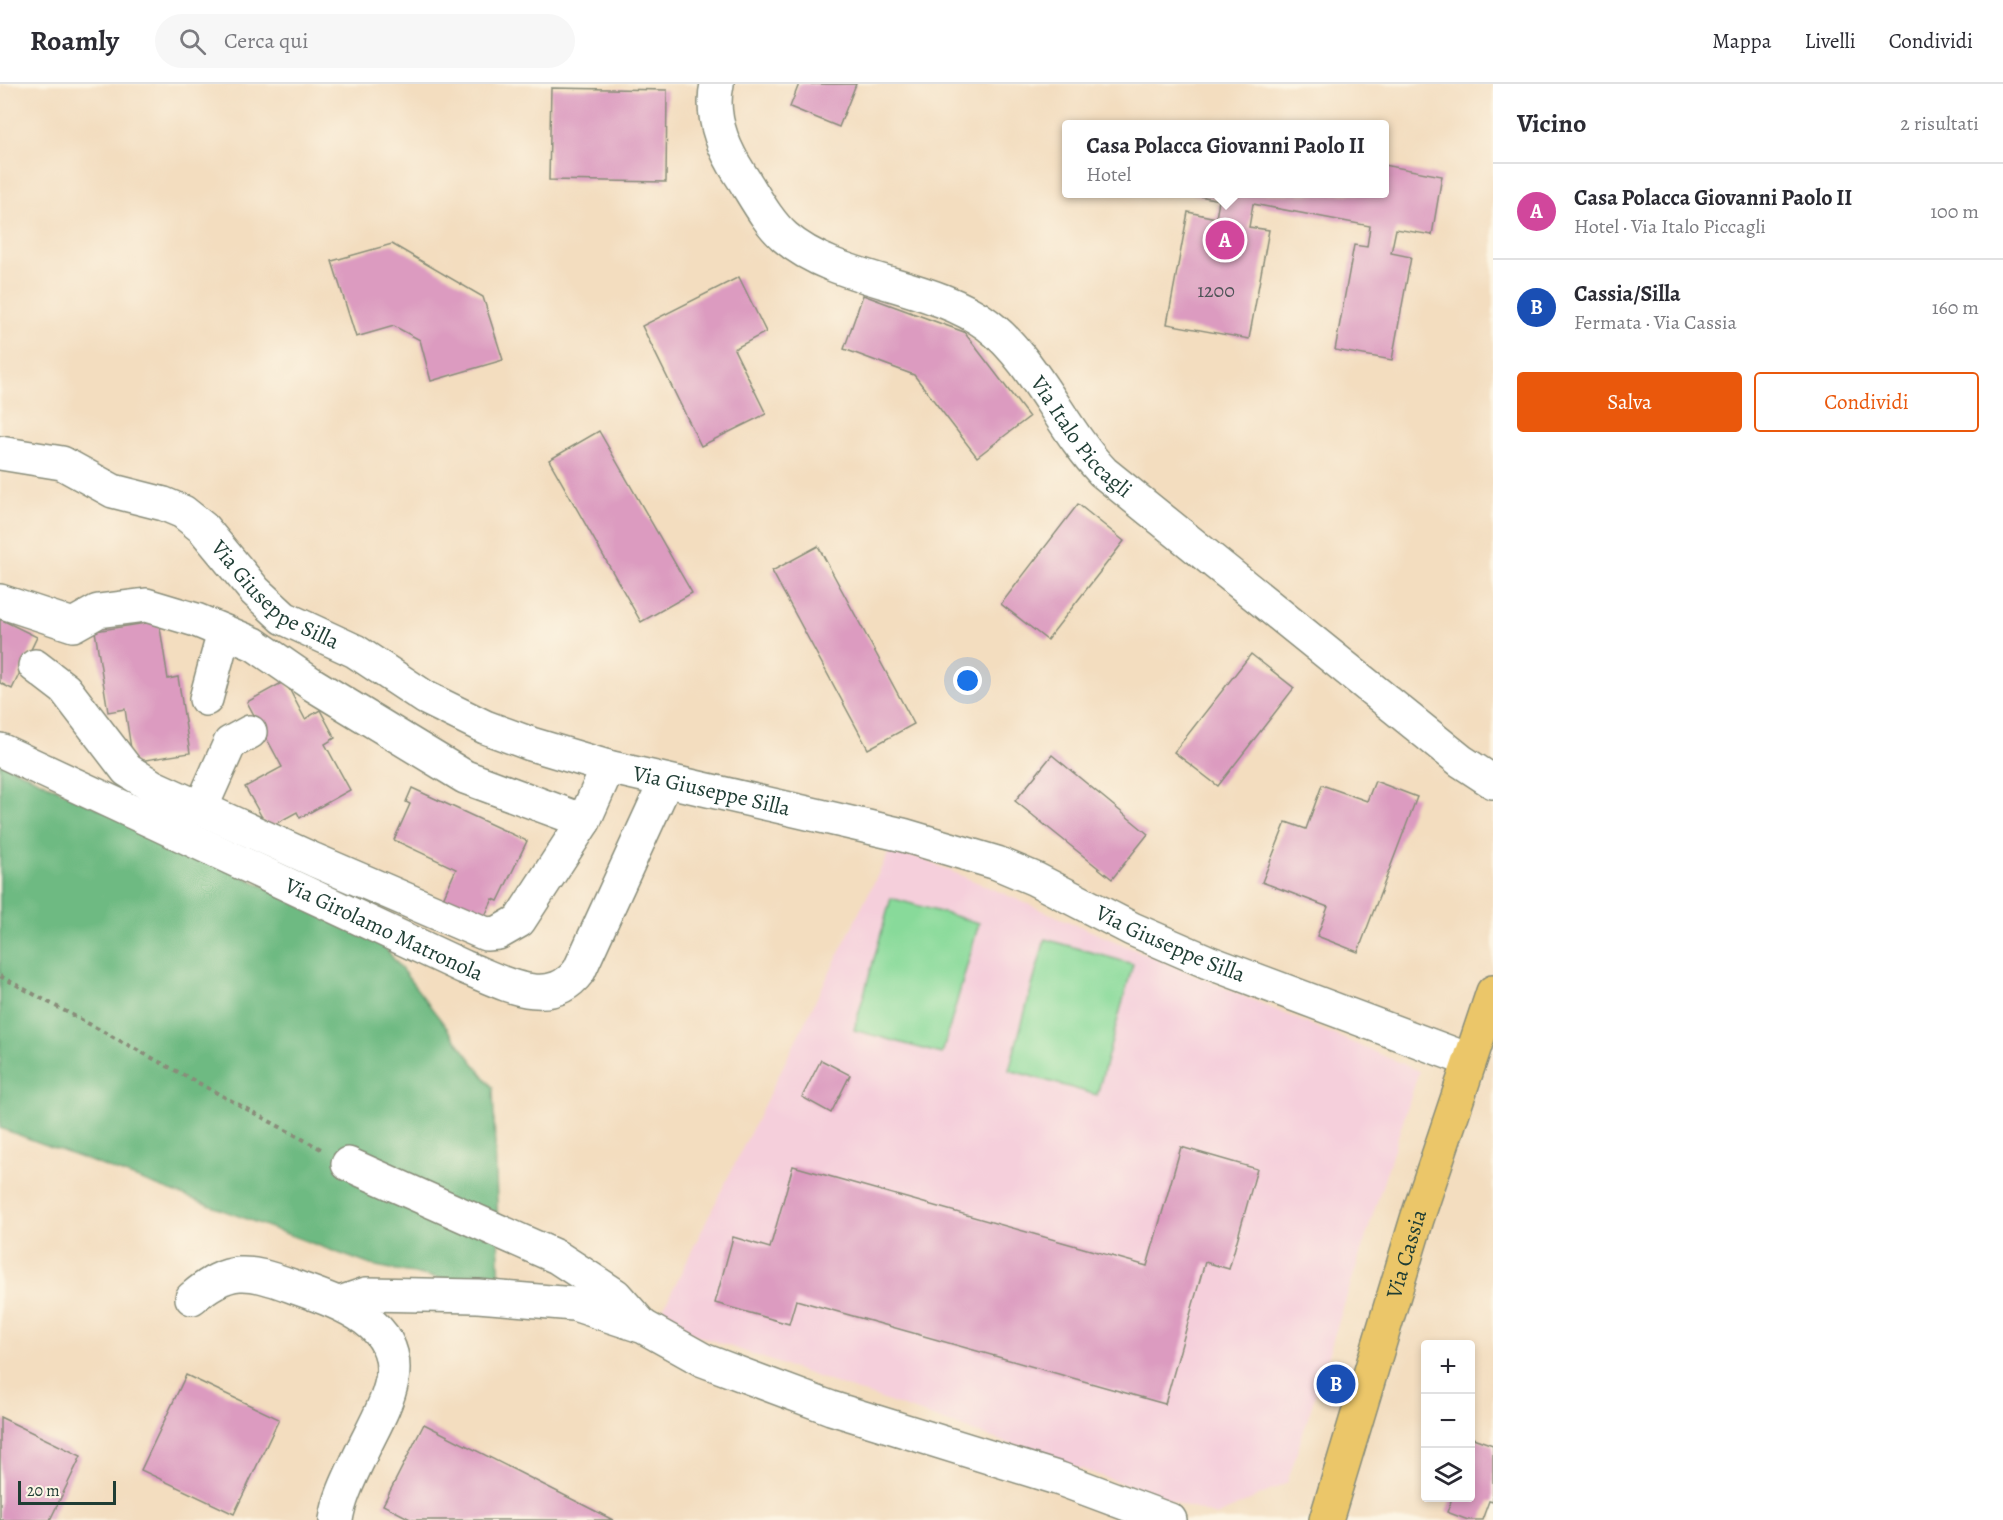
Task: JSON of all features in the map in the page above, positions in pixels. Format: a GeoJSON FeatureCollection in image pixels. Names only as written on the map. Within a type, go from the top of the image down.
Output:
{"type":"FeatureCollection","features":[{"type":"Feature","properties":{"kind":"main road","name":"Via Cassia"},"geometry":{"type":"LineString","coordinates":[[1326,1520],[1389,1308],[1469,1059],[1493,992]]}},
{"type":"Feature","properties":{"kind":"street","name":"Via Italo Piccagli"},"geometry":{"type":"LineString","coordinates":[[717,84],[716,110],[720,136],[726,150],[769,220],[786,238],[826,261],[957,307],[991,327],[1025,367],[1083,449],[1121,487],[1461,761],[1493,782]]}},
{"type":"Feature","properties":{"kind":"street","name":"Via Giuseppe Silla"},"geometry":{"type":"LineString","coordinates":[[0,453],[62,463],[113,491],[164,504],[183,512],[203,528],[274,610],[296,626],[355,651],[426,698],[485,727],[531,744],[608,767],[903,835],[997,863],[1199,959],[1469,1059]]}},
{"type":"Feature","properties":{"kind":"street"},"geometry":{"type":"LineString","coordinates":[[0,601],[74,625],[98,612],[146,605],[224,632],[254,644],[312,684],[465,777],[584,821]]}},
{"type":"Feature","properties":{"kind":"street"},"geometry":{"type":"LineString","coordinates":[[206,699],[224,632]]}},
{"type":"Feature","properties":{"kind":"street"},"geometry":{"type":"LineString","coordinates":[[35,666],[65,689],[127,770],[152,786],[486,934],[498,933],[519,921],[584,821],[608,767]]}},
{"type":"Feature","properties":{"kind":"street"},"geometry":{"type":"LineString","coordinates":[[201,808],[230,743],[250,732]]}},
{"type":"Feature","properties":{"kind":"street","name":"Via Girolamo Matronola"},"geometry":{"type":"LineString","coordinates":[[0,750],[464,967],[514,986],[543,992],[564,988],[579,971],[666,781]]}},
{"type":"Feature","properties":{"kind":"street"},"geometry":{"type":"LineString","coordinates":[[348,1164],[556,1257],[615,1295],[644,1328]]}},
{"type":"Feature","properties":{"kind":"street"},"geometry":{"type":"LineString","coordinates":[[192,1298],[217,1279],[247,1272],[340,1303],[367,1319],[377,1329],[386,1344],[393,1371],[388,1394],[343,1492],[336,1520]]}},
{"type":"Feature","properties":{"kind":"street"},"geometry":{"type":"LineString","coordinates":[[340,1303],[366,1294],[488,1297],[574,1304],[644,1328],[703,1360],[831,1408],[1060,1479],[1170,1520]]}},
{"type":"Feature","properties":{"kind":"path"},"geometry":{"type":"LineString","coordinates":[[0,976],[348,1164]]}},
{"type":"Feature","properties":{"kind":"shaded area"},"geometry":{"type":"Polygon","coordinates":[[[889,852],[920,858],[1419,1071],[1287,1483],[1216,1516],[657,1321],[889,852]]]}},
{"type":"Feature","properties":{"kind":"green space"},"geometry":{"type":"Polygon","coordinates":[[[0,762],[380,941],[493,1088],[500,1290],[371,1265],[0,1128],[0,762]]]}},
{"type":"Feature","properties":{"kind":"green space"},"geometry":{"type":"Polygon","coordinates":[[[891,898],[979,923],[942,1054],[854,1030],[891,898]]]}},
{"type":"Feature","properties":{"kind":"green space"},"geometry":{"type":"Polygon","coordinates":[[[1045,939],[1133,964],[1097,1095],[1009,1070],[1045,939]]]}},
{"type":"Feature","properties":{"kind":"building"},"geometry":{"type":"Polygon","coordinates":[[[799,84],[856,84],[839,127],[790,107],[799,84]]]}},
{"type":"Feature","properties":{"kind":"building"},"geometry":{"type":"Polygon","coordinates":[[[551,88],[667,90],[666,182],[549,180],[551,88]]]}},
{"type":"Feature","properties":{"kind":"building"},"geometry":{"type":"Polygon","coordinates":[[[1389,166],[1442,176],[1432,235],[1396,229],[1391,253],[1411,257],[1392,360],[1335,350],[1354,245],[1367,247],[1370,226],[1253,204],[1249,227],[1269,230],[1249,339],[1167,324],[1188,212],[1216,218],[1219,200],[1209,198],[1389,198],[1389,166]]]}},
{"type":"Feature","properties":{"kind":"building"},"geometry":{"type":"Polygon","coordinates":[[[392,244],[483,297],[503,360],[431,381],[420,340],[394,326],[356,337],[332,261],[392,244]]]}},
{"type":"Feature","properties":{"kind":"building"},"geometry":{"type":"Polygon","coordinates":[[[739,277],[766,332],[734,349],[766,414],[701,446],[642,326],[739,277]]]}},
{"type":"Feature","properties":{"kind":"building"},"geometry":{"type":"Polygon","coordinates":[[[863,295],[964,332],[1029,417],[977,457],[914,375],[844,349],[863,295]]]}},
{"type":"Feature","properties":{"kind":"building"},"geometry":{"type":"Polygon","coordinates":[[[599,431],[692,593],[641,622],[549,460],[599,431]]]}},
{"type":"Feature","properties":{"kind":"building"},"geometry":{"type":"Polygon","coordinates":[[[1078,504],[1124,541],[1047,640],[1001,604],[1078,504]]]}},
{"type":"Feature","properties":{"kind":"building"},"geometry":{"type":"Polygon","coordinates":[[[818,546],[914,724],[868,749],[772,571],[818,546]]]}},
{"type":"Feature","properties":{"kind":"building"},"geometry":{"type":"Polygon","coordinates":[[[0,619],[37,637],[12,689],[0,683],[0,619]]]}},
{"type":"Feature","properties":{"kind":"building"},"geometry":{"type":"Polygon","coordinates":[[[159,621],[168,679],[178,677],[190,753],[133,762],[125,709],[108,712],[95,631],[159,621]]]}},
{"type":"Feature","properties":{"kind":"building"},"geometry":{"type":"Polygon","coordinates":[[[1251,654],[1294,688],[1218,786],[1174,752],[1251,654]]]}},
{"type":"Feature","properties":{"kind":"building"},"geometry":{"type":"Polygon","coordinates":[[[285,681],[305,719],[320,710],[335,738],[325,744],[350,790],[300,818],[297,812],[268,828],[245,787],[282,767],[247,702],[285,681]]]}},
{"type":"Feature","properties":{"kind":"building"},"geometry":{"type":"Polygon","coordinates":[[[1052,755],[1148,834],[1112,879],[1015,801],[1052,755]]]}},
{"type":"Feature","properties":{"kind":"building"},"geometry":{"type":"Polygon","coordinates":[[[1375,781],[1417,797],[1358,952],[1317,936],[1328,907],[1262,882],[1286,822],[1306,829],[1322,785],[1367,801],[1375,781]]]}},
{"type":"Feature","properties":{"kind":"building"},"geometry":{"type":"Polygon","coordinates":[[[412,788],[527,841],[498,901],[493,899],[483,920],[442,901],[456,869],[394,840],[410,804],[406,802],[412,788]]]}},
{"type":"Feature","properties":{"kind":"building"},"geometry":{"type":"Polygon","coordinates":[[[821,1060],[850,1075],[831,1113],[802,1097],[821,1060]]]}},
{"type":"Feature","properties":{"kind":"building"},"geometry":{"type":"Polygon","coordinates":[[[1181,1147],[1257,1169],[1229,1269],[1205,1262],[1165,1404],[796,1300],[789,1324],[715,1303],[733,1237],[770,1248],[793,1166],[1147,1266],[1181,1147]]]}},
{"type":"Feature","properties":{"kind":"building"},"geometry":{"type":"Polygon","coordinates":[[[186,1375],[279,1419],[234,1514],[141,1470],[186,1375]]]}},
{"type":"Feature","properties":{"kind":"building"},"geometry":{"type":"Polygon","coordinates":[[[0,1417],[81,1456],[50,1520],[0,1520],[0,1417]]]}},
{"type":"Feature","properties":{"kind":"building"},"geometry":{"type":"Polygon","coordinates":[[[424,1424],[613,1520],[412,1520],[383,1505],[424,1424]]]}},
{"type":"Feature","properties":{"kind":"building"},"geometry":{"type":"Polygon","coordinates":[[[1475,1439],[1493,1445],[1493,1502],[1489,1501],[1482,1520],[1468,1520],[1447,1512],[1451,1502],[1475,1502],[1475,1439]]]}},
{"type":"Feature","properties":{"kind":"place","name":"Casa Polacca Giovanni Paolo II"},"geometry":{"type":"Point","coordinates":[1225,240]}},
{"type":"Feature","properties":{"kind":"place","name":"Cassia/Silla"},"geometry":{"type":"Point","coordinates":[1336,1384]}}]}
